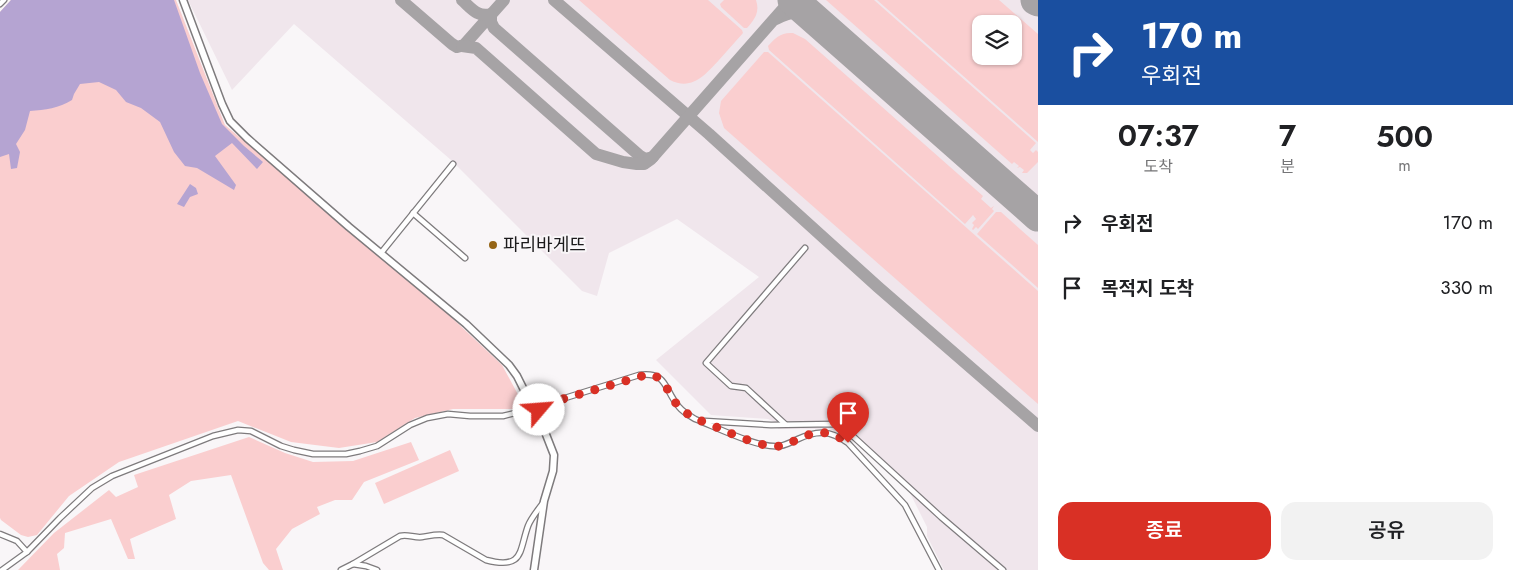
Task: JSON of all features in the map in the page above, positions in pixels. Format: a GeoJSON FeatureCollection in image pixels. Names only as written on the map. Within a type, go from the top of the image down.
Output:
{"type":"FeatureCollection","features":[{"type":"Feature","properties":{"kind":"street"},"geometry":{"type":"LineString","coordinates":[[0,4],[4,0]]}},
{"type":"Feature","properties":{"kind":"street"},"geometry":{"type":"LineString","coordinates":[[183,0],[230,121],[247,138],[466,324],[509,364],[529,400]]}},
{"type":"Feature","properties":{"kind":"street"},"geometry":{"type":"LineString","coordinates":[[381,253],[453,164]]}},
{"type":"Feature","properties":{"kind":"street"},"geometry":{"type":"LineString","coordinates":[[413,213],[465,258]]}},
{"type":"Feature","properties":{"kind":"street"},"geometry":{"type":"LineString","coordinates":[[785,424],[746,388],[731,386],[706,362],[805,248]]}},
{"type":"Feature","properties":{"kind":"street"},"geometry":{"type":"LineString","coordinates":[[538,404],[549,403],[649,374],[656,375],[662,379],[679,408],[686,413],[736,435],[771,446],[786,445],[808,434],[817,432],[839,436],[848,443],[905,505],[939,570]]}},
{"type":"Feature","properties":{"kind":"street"},"geometry":{"type":"LineString","coordinates":[[523,411],[524,403],[534,400],[538,404],[538,412],[534,416]]}},
{"type":"Feature","properties":{"kind":"street"},"geometry":{"type":"LineString","coordinates":[[523,411],[529,416],[534,416],[545,432],[554,455],[553,471],[544,501],[534,570]]}},
{"type":"Feature","properties":{"kind":"street"},"geometry":{"type":"LineString","coordinates":[[2,570],[27,552],[92,488],[112,476],[213,436],[238,430],[251,431],[281,446],[294,450],[312,454],[346,454],[377,446],[410,425],[427,418],[448,414],[503,416],[523,411]]}},
{"type":"Feature","properties":{"kind":"street"},"geometry":{"type":"LineString","coordinates":[[702,421],[771,425],[833,424],[844,428],[941,517],[1003,570]]}},
{"type":"Feature","properties":{"kind":"street"},"geometry":{"type":"LineString","coordinates":[[341,570],[392,540],[405,535],[420,537],[436,534],[443,535],[486,560],[500,563],[514,561],[519,558],[522,551],[529,524],[544,501]]}},
{"type":"Feature","properties":{"kind":"street"},"geometry":{"type":"LineString","coordinates":[[0,534],[17,541],[27,552]]}},
{"type":"Feature","properties":{"kind":"street"},"geometry":{"type":"LineString","coordinates":[[354,564],[377,570]]}},
{"type":"Feature","properties":{"kind":"shaded area"},"geometry":{"type":"Polygon","coordinates":[[[11,0],[176,0],[225,125],[432,299],[502,365],[521,400],[519,409],[453,409],[415,418],[377,442],[339,448],[291,442],[238,421],[119,462],[69,496],[37,535],[28,537],[21,535],[1,520],[0,12],[11,0]]]}},
{"type":"Feature","properties":{"kind":"shaded area"},"geometry":{"type":"Polygon","coordinates":[[[11,0],[174,0],[200,73],[222,124],[263,162],[257,169],[232,143],[215,156],[236,185],[234,190],[197,168],[185,166],[174,152],[160,122],[141,108],[126,102],[116,90],[99,82],[80,84],[72,100],[62,105],[30,111],[25,130],[16,144],[20,152],[17,168],[11,169],[9,154],[0,157],[0,12],[11,0]]]}},
{"type":"Feature","properties":{"kind":"shaded area"},"geometry":{"type":"Polygon","coordinates":[[[188,0],[1038,0],[1038,570],[944,570],[927,536],[927,527],[910,493],[851,437],[843,432],[825,429],[778,429],[775,422],[768,419],[711,415],[656,360],[759,277],[677,219],[609,253],[597,296],[582,291],[451,160],[294,24],[232,90],[188,0]]]}},
{"type":"Feature","properties":{"kind":"shaded area"},"geometry":{"type":"Polygon","coordinates":[[[579,0],[708,0],[743,33],[714,66],[698,80],[685,84],[678,83],[670,80],[579,0]]]}},
{"type":"Feature","properties":{"kind":"shaded area"},"geometry":{"type":"Polygon","coordinates":[[[724,0],[756,0],[756,15],[747,28],[744,28],[721,7],[720,4],[724,0]]]}},
{"type":"Feature","properties":{"kind":"shaded area"},"geometry":{"type":"Polygon","coordinates":[[[826,0],[874,0],[1036,143],[1030,150],[1033,153],[1036,150],[1038,152],[1038,162],[1027,173],[1022,173],[1024,170],[1020,167],[1017,168],[1019,166],[1014,162],[1012,164],[826,0]]]}},
{"type":"Feature","properties":{"kind":"shaded area"},"geometry":{"type":"Polygon","coordinates":[[[877,0],[999,0],[1016,15],[972,15],[972,65],[1022,65],[1022,20],[1038,34],[1038,142],[877,0]]]}},
{"type":"Feature","properties":{"kind":"shaded area"},"geometry":{"type":"Polygon","coordinates":[[[785,33],[793,33],[805,39],[983,196],[981,199],[991,208],[994,206],[992,209],[994,211],[978,229],[976,227],[972,229],[974,225],[972,223],[976,219],[973,215],[965,224],[769,50],[768,46],[776,38],[785,33]]]}},
{"type":"Feature","properties":{"kind":"shaded area"},"geometry":{"type":"Polygon","coordinates":[[[764,52],[768,52],[1038,291],[1038,404],[724,128],[719,113],[721,101],[764,52]]]}},
{"type":"Feature","properties":{"kind":"shaded area"},"geometry":{"type":"Polygon","coordinates":[[[190,184],[196,188],[198,194],[190,197],[184,207],[177,204],[190,184]]]}},
{"type":"Feature","properties":{"kind":"shaded area"},"geometry":{"type":"Polygon","coordinates":[[[996,212],[1001,212],[1038,245],[1038,288],[977,234],[996,212]]]}},
{"type":"Feature","properties":{"kind":"shaded area"},"geometry":{"type":"Polygon","coordinates":[[[249,437],[285,453],[313,462],[353,461],[411,442],[419,460],[364,482],[352,500],[335,500],[317,507],[320,514],[292,529],[276,549],[283,570],[269,570],[263,563],[231,475],[191,481],[169,495],[176,519],[130,539],[135,559],[128,559],[111,519],[65,533],[64,548],[57,554],[60,570],[18,570],[54,533],[109,490],[116,497],[138,487],[134,475],[249,437]]]}},
{"type":"Feature","properties":{"kind":"shaded area"},"geometry":{"type":"Polygon","coordinates":[[[450,450],[459,471],[384,504],[375,483],[450,450]]]}},
{"type":"Feature","properties":{"kind":"taxiway"},"geometry":{"type":"LineString","coordinates":[[401,0],[457,47],[464,45],[504,0]]}},
{"type":"Feature","properties":{"kind":"taxiway"},"geometry":{"type":"LineString","coordinates":[[462,0],[482,15],[491,14],[491,22],[494,28],[640,156],[645,159],[653,157]]}},
{"type":"Feature","properties":{"kind":"taxiway"},"geometry":{"type":"LineString","coordinates":[[554,0],[709,134],[878,287],[1038,426]]}},
{"type":"Feature","properties":{"kind":"taxiway"},"geometry":{"type":"LineString","coordinates":[[462,46],[476,48],[596,154],[623,162],[644,164],[651,159],[791,0]]}},
{"type":"Feature","properties":{"kind":"taxiway"},"geometry":{"type":"LineString","coordinates":[[805,0],[812,17]]}},
{"type":"Feature","properties":{"kind":"taxiway"},"geometry":{"type":"LineString","coordinates":[[776,19],[794,13],[803,13],[812,17]]}},
{"type":"Feature","properties":{"kind":"runway"},"geometry":{"type":"LineString","coordinates":[[793,0],[1038,216]]}},
{"type":"Feature","properties":{"kind":"place","name":"파리바게뜨"},"geometry":{"type":"Point","coordinates":[493,245]}},
{"type":"Feature","properties":{"kind":"route"},"geometry":{"type":"LineString","coordinates":[[539,410],[538,404],[549,403],[639,375],[649,374],[656,375],[662,379],[679,408],[696,419],[727,432],[771,446],[786,445],[808,434],[817,432],[839,436],[848,443]]}}]}
